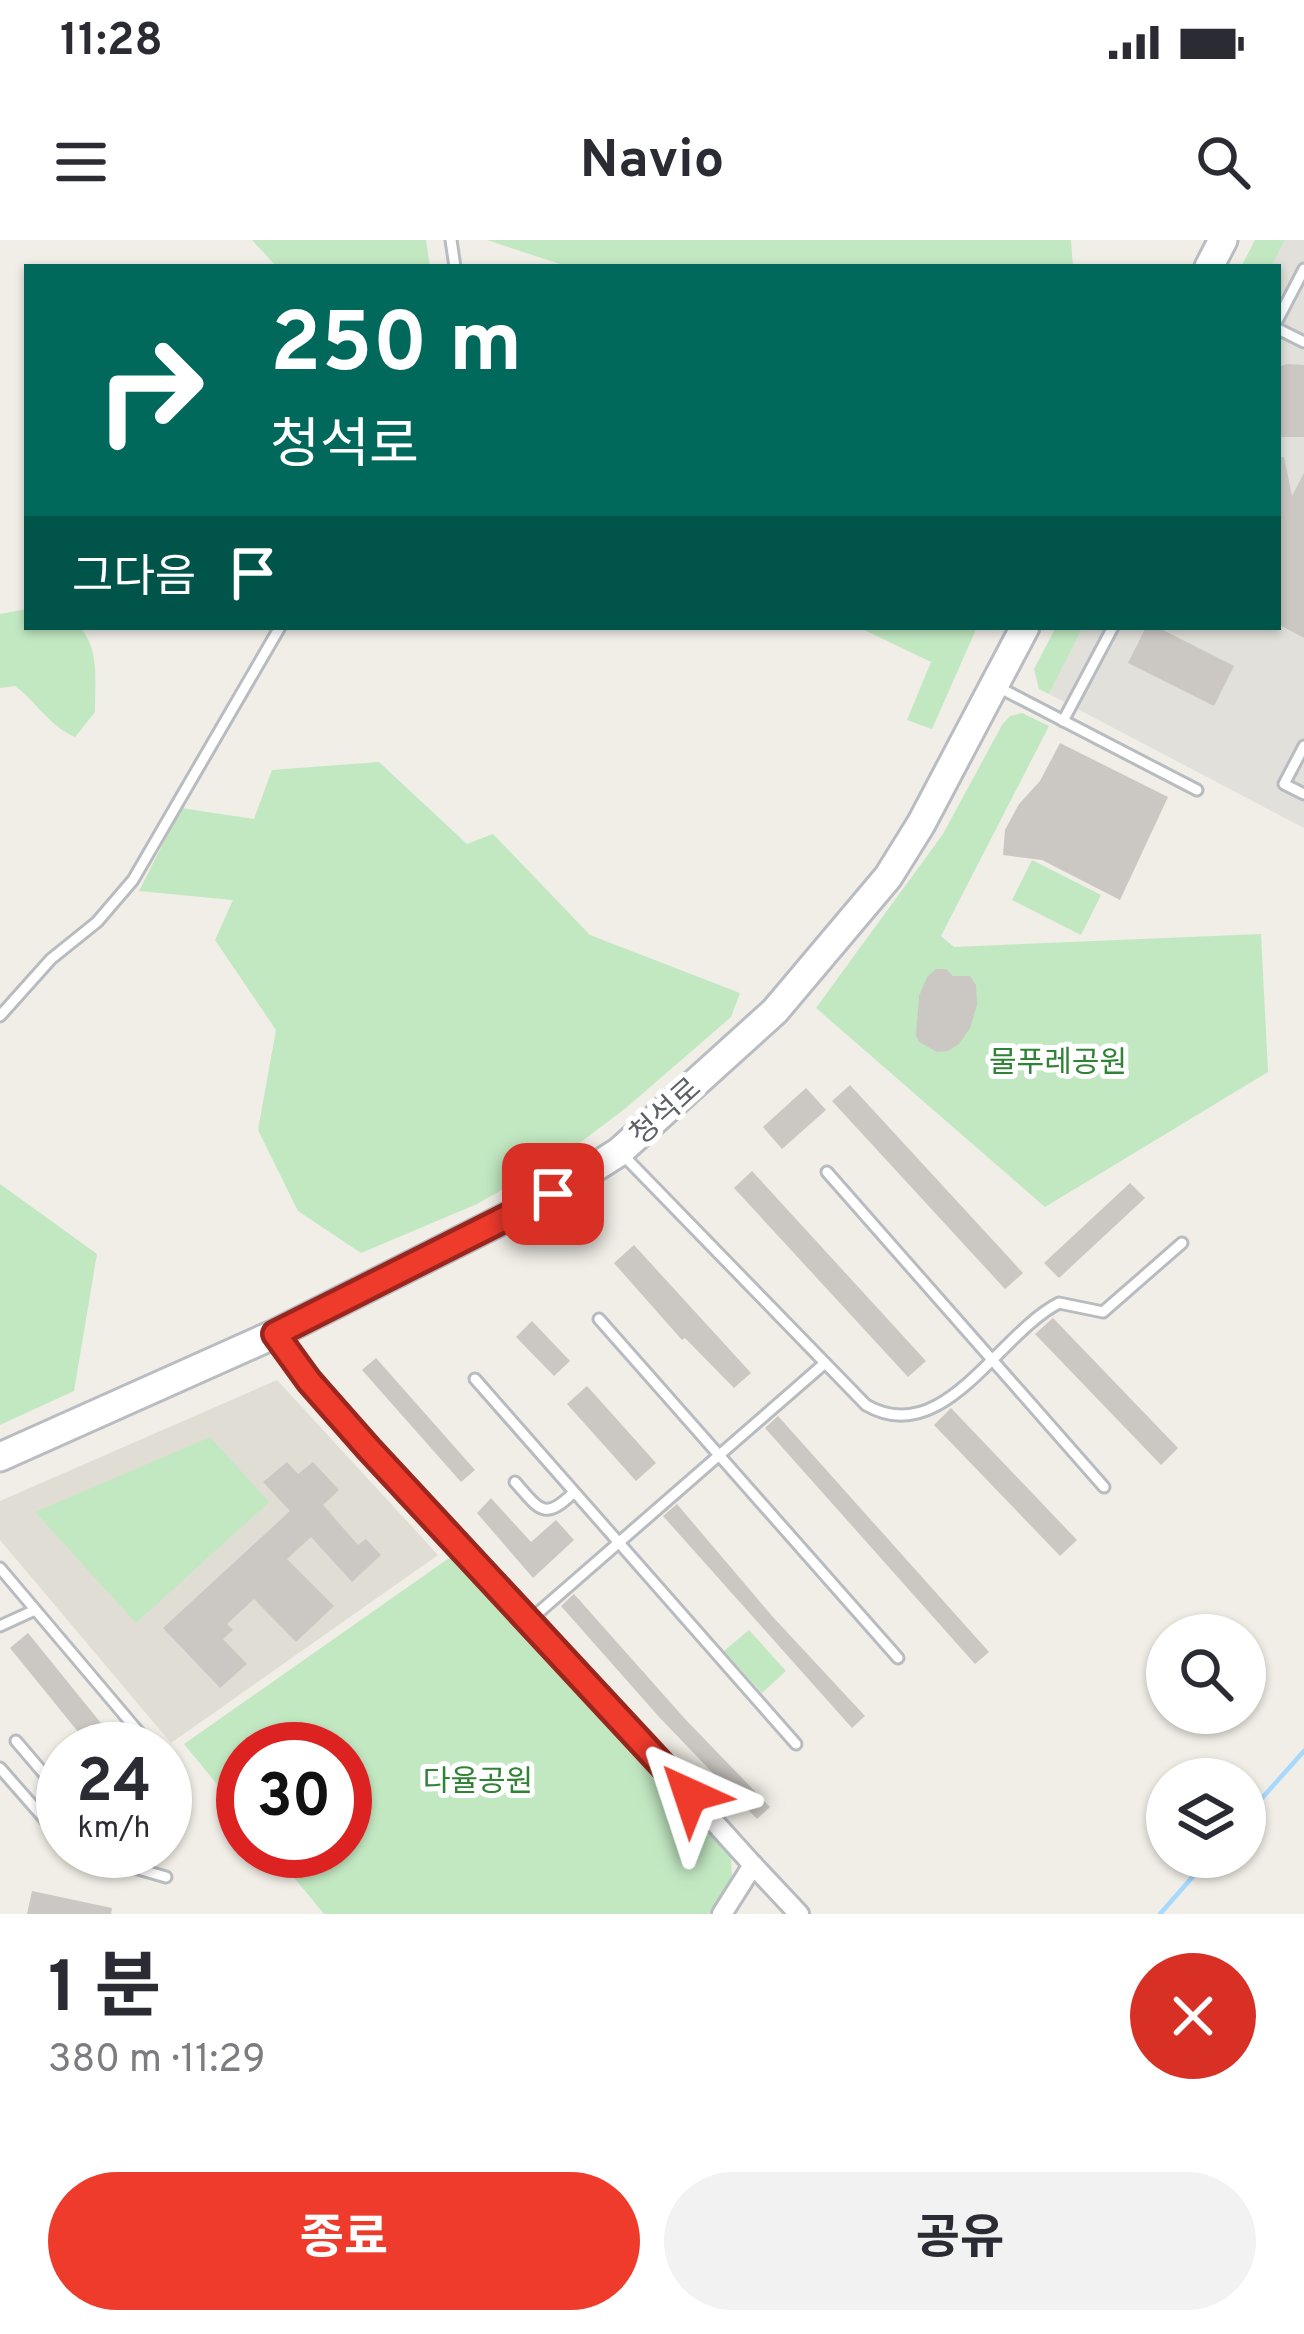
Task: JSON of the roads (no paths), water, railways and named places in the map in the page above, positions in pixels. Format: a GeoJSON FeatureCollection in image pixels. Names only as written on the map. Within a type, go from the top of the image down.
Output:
{"type":"FeatureCollection","features":[{"type":"Feature","properties":{"kind":"main road","name":"청석로"},"geometry":{"type":"LineString","coordinates":[[0,1457],[275,1334],[553,1194],[619,1151],[775,1011],[888,877],[1023,630]]}},
{"type":"Feature","properties":{"kind":"street"},"geometry":{"type":"LineString","coordinates":[[275,1334],[369,1449],[800,1914]]}},
{"type":"Feature","properties":{"kind":"street"},"geometry":{"type":"LineString","coordinates":[[722,1914],[753,1865]]}},
{"type":"Feature","properties":{"kind":"lane"},"geometry":{"type":"LineString","coordinates":[[1281,313],[1304,269]]}},
{"type":"Feature","properties":{"kind":"lane"},"geometry":{"type":"LineString","coordinates":[[0,1016],[51,959],[97,922],[134,880],[278,630]]}},
{"type":"Feature","properties":{"kind":"lane"},"geometry":{"type":"LineString","coordinates":[[1063,721],[1111,630]]}},
{"type":"Feature","properties":{"kind":"lane"},"geometry":{"type":"LineString","coordinates":[[995,686],[1197,790]]}},
{"type":"Feature","properties":{"kind":"lane"},"geometry":{"type":"LineString","coordinates":[[1304,746],[1284,784],[1304,794]]}},
{"type":"Feature","properties":{"kind":"lane"},"geometry":{"type":"LineString","coordinates":[[619,1151],[866,1405],[886,1417],[925,1414],[1059,1303],[1103,1312],[1181,1243]]}},
{"type":"Feature","properties":{"kind":"lane"},"geometry":{"type":"LineString","coordinates":[[827,1172],[1104,1487]]}},
{"type":"Feature","properties":{"kind":"lane"},"geometry":{"type":"LineString","coordinates":[[598,1318],[898,1658]]}},
{"type":"Feature","properties":{"kind":"lane"},"geometry":{"type":"LineString","coordinates":[[531,1619],[825,1364]]}},
{"type":"Feature","properties":{"kind":"lane"},"geometry":{"type":"LineString","coordinates":[[475,1379],[796,1744]]}},
{"type":"Feature","properties":{"kind":"lane"},"geometry":{"type":"LineString","coordinates":[[515,1482],[538,1508],[548,1510],[561,1506],[574,1492]]}},
{"type":"Feature","properties":{"kind":"lane"},"geometry":{"type":"LineString","coordinates":[[0,1568],[130,1722]]}},
{"type":"Feature","properties":{"kind":"lane"},"geometry":{"type":"LineString","coordinates":[[0,1626],[35,1610]]}},
{"type":"Feature","properties":{"kind":"lane"},"geometry":{"type":"LineString","coordinates":[[16,1741],[36,1764]]}},
{"type":"Feature","properties":{"kind":"lane"},"geometry":{"type":"LineString","coordinates":[[29,1756],[4,1772],[36,1809]]}},
{"type":"Feature","properties":{"kind":"waterway"},"geometry":{"type":"LineString","coordinates":[[1266,1794],[1304,1751]]}},
{"type":"Feature","properties":{"kind":"waterway"},"geometry":{"type":"LineString","coordinates":[[1160,1914],[1192,1878]]}},
{"type":"Feature","properties":{"kind":"park label","name":"물푸레공원"},"geometry":{"type":"Point","coordinates":[1058,1062]}},
{"type":"Feature","properties":{"kind":"park label","name":"다율공원"},"geometry":{"type":"Point","coordinates":[478,1781]}}]}
